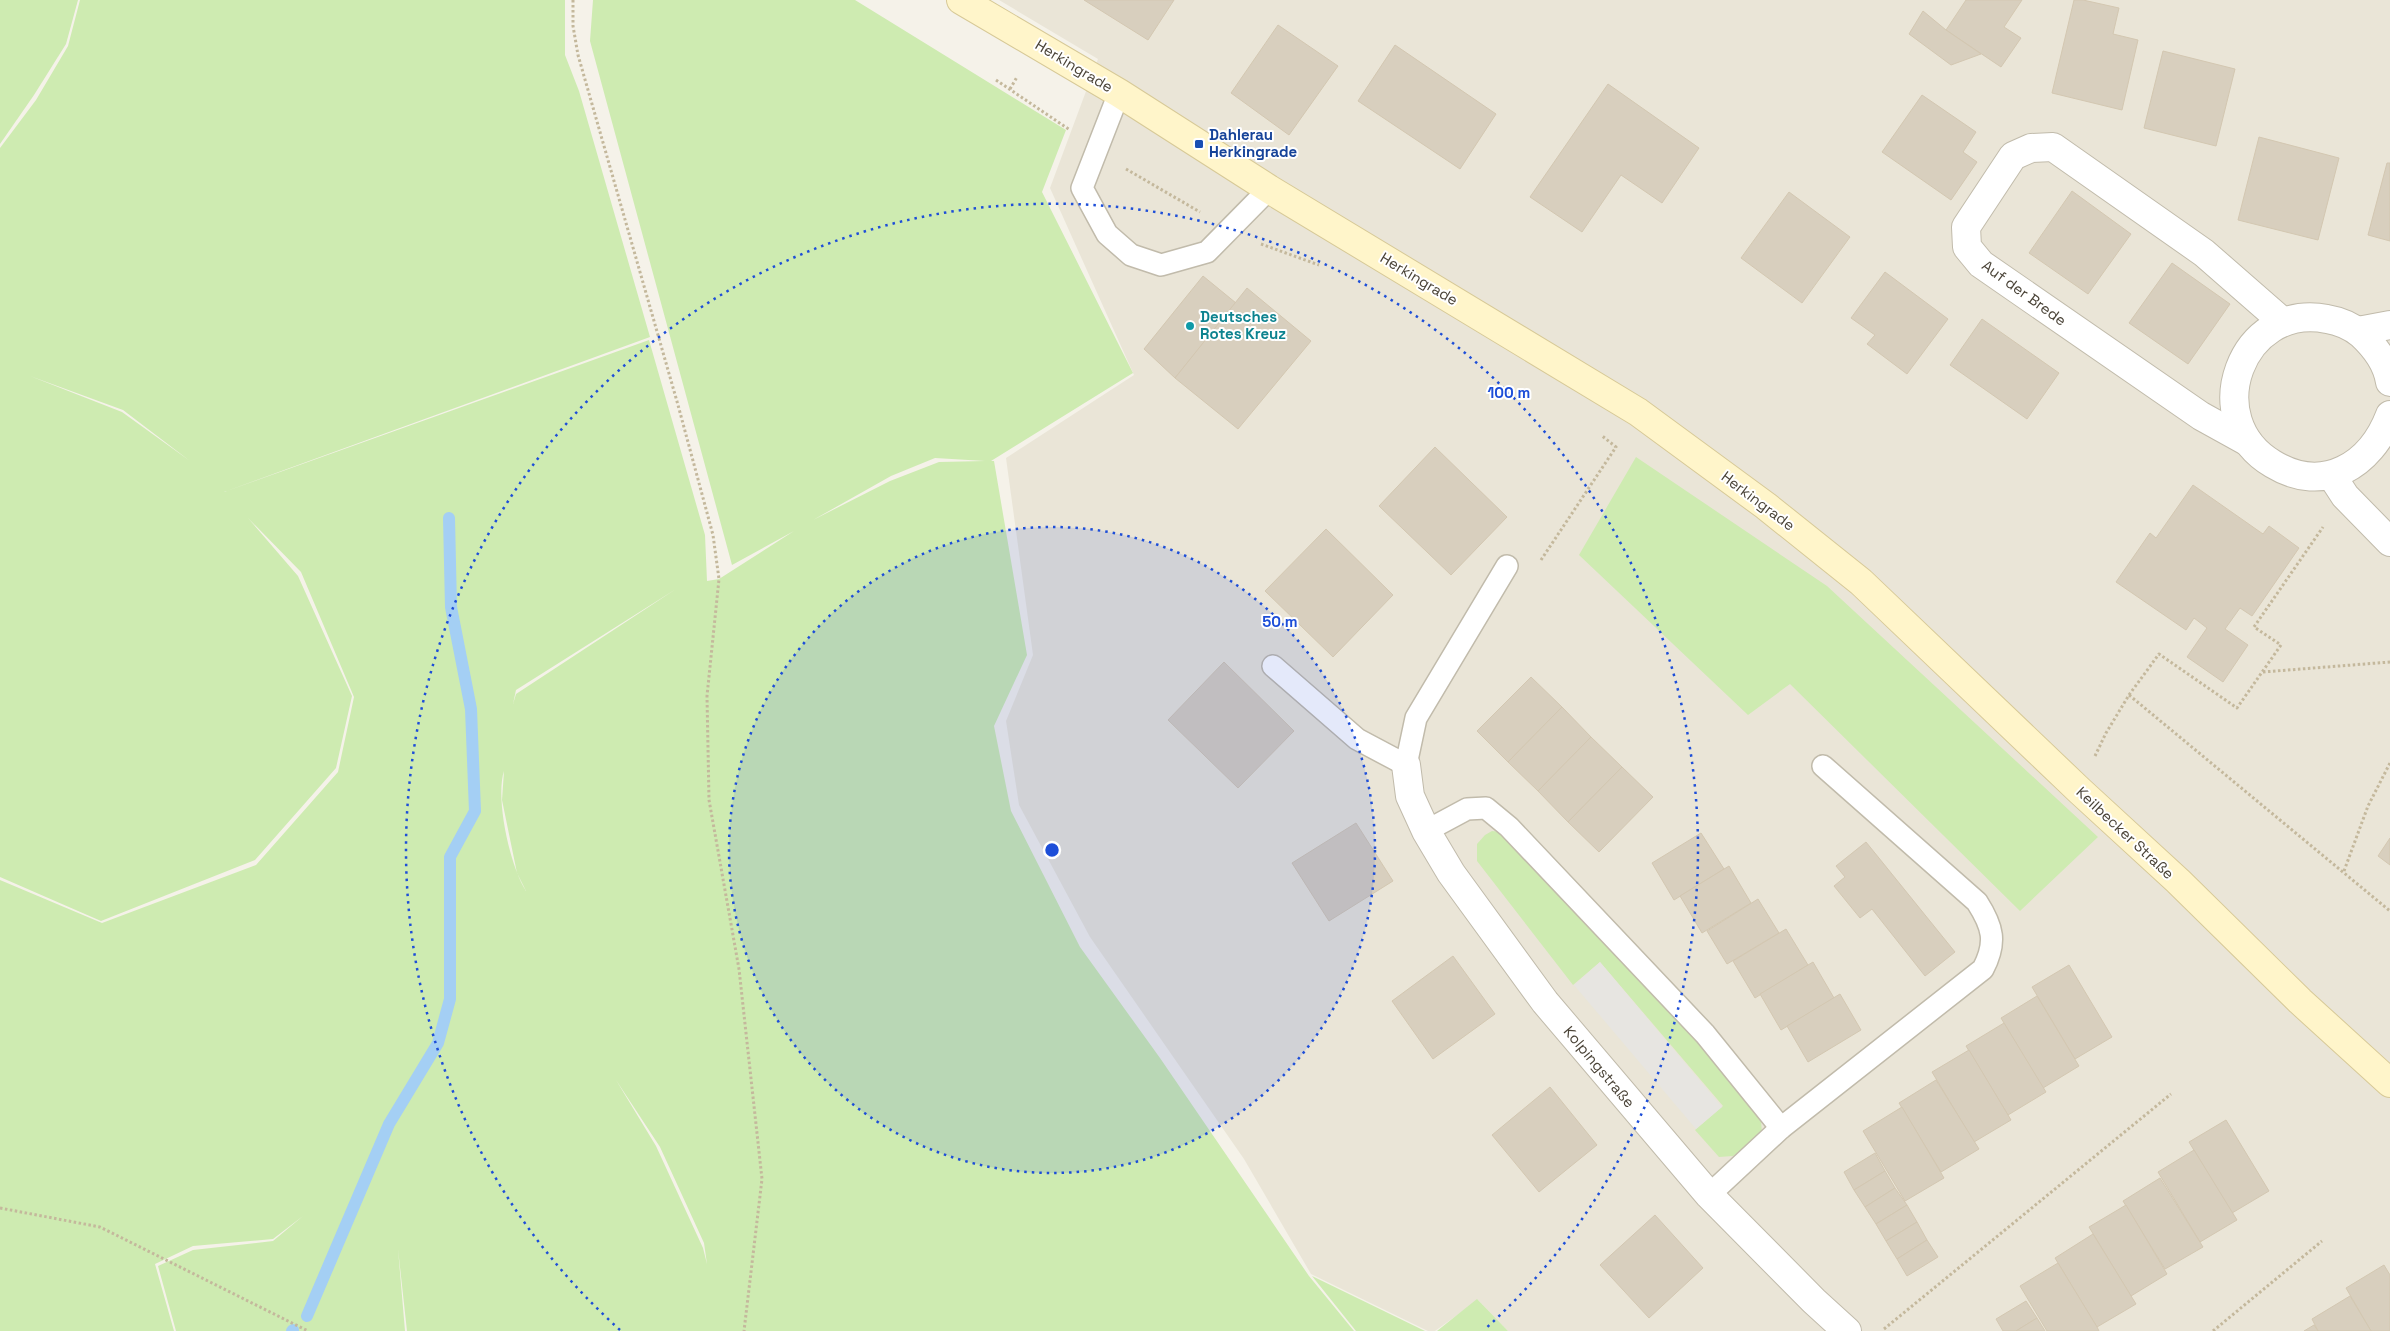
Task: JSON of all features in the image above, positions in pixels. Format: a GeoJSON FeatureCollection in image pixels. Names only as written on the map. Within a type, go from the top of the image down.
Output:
{"type":"FeatureCollection","features":[{"type":"Feature","properties":{"kind":"main road","name":"Herkingrade"},"geometry":{"type":"LineString","coordinates":[[972,3],[1270,189],[1638,412],[1766,506],[1861,582]]}},
{"type":"Feature","properties":{"kind":"main road","name":"Keilbecker Straße"},"geometry":{"type":"LineString","coordinates":[[1861,582],[2080,792],[2178,881],[2300,1001],[2390,1084]]}},
{"type":"Feature","properties":{"kind":"street","name":"Auf der Brede"},"geometry":{"type":"LineString","coordinates":[[2283,322],[2204,252],[2053,147],[2031,148],[2012,156],[1966,228],[1967,247],[1982,264],[2201,416],[2248,442],[2267,460],[2290,472],[2339,486]]}},
{"type":"Feature","properties":{"kind":"street","name":"Auf der Brede"},"geometry":{"type":"LineString","coordinates":[[2248,442],[2237,418],[2234,393],[2235,380],[2242,362],[2252,346],[2272,328],[2283,322],[2309,317],[2321,318],[2346,325],[2358,331],[2372,344],[2382,359],[2390,382]]}},
{"type":"Feature","properties":{"kind":"street"},"geometry":{"type":"LineString","coordinates":[[2358,331],[2390,325]]}},
{"type":"Feature","properties":{"kind":"street"},"geometry":{"type":"LineString","coordinates":[[2390,415],[2375,446],[2339,486],[2390,542]]}},
{"type":"Feature","properties":{"kind":"street","name":"Kolpingstraße"},"geometry":{"type":"LineString","coordinates":[[1406,765],[1410,796],[1426,831],[1451,873],[1545,1002],[1709,1195],[1814,1301],[1847,1331]]}},
{"type":"Feature","properties":{"kind":"lane"},"geometry":{"type":"LineString","coordinates":[[1119,93],[1082,188],[1107,234],[1131,255],[1161,265],[1207,252],[1270,189]]}},
{"type":"Feature","properties":{"kind":"lane"},"geometry":{"type":"LineString","coordinates":[[1273,666],[1357,739],[1406,765],[1416,718],[1507,566]]}},
{"type":"Feature","properties":{"kind":"lane"},"geometry":{"type":"LineString","coordinates":[[1709,1195],[1781,1128],[1983,968],[1990,955],[1993,940],[1986,916],[1977,902],[1823,766]]}},
{"type":"Feature","properties":{"kind":"lane"},"geometry":{"type":"LineString","coordinates":[[1426,831],[1467,809],[1486,808],[1509,827],[1705,1034],[1781,1128]]}},
{"type":"Feature","properties":{"kind":"path"},"geometry":{"type":"LineString","coordinates":[[573,0],[573,26],[578,55],[678,405],[713,535],[719,579],[707,696],[709,800],[739,969],[762,1179],[744,1331]]}},
{"type":"Feature","properties":{"kind":"path"},"geometry":{"type":"LineString","coordinates":[[1554,538],[1616,447]]}},
{"type":"Feature","properties":{"kind":"path"},"geometry":{"type":"LineString","coordinates":[[2106,733],[2129,696],[2159,654],[2237,708],[2281,645],[2254,627],[2339,486]]}},
{"type":"Feature","properties":{"kind":"path"},"geometry":{"type":"LineString","coordinates":[[2263,672],[2390,662]]}},
{"type":"Feature","properties":{"kind":"path"},"geometry":{"type":"LineString","coordinates":[[2129,696],[2344,871],[2390,911]]}},
{"type":"Feature","properties":{"kind":"path"},"geometry":{"type":"LineString","coordinates":[[2344,871],[2368,806],[2390,763]]}},
{"type":"Feature","properties":{"kind":"path"},"geometry":{"type":"LineString","coordinates":[[1882,1331],[2171,1094]]}},
{"type":"Feature","properties":{"kind":"path"},"geometry":{"type":"LineString","coordinates":[[0,1208],[100,1228],[308,1331]]}},
{"type":"Feature","properties":{"kind":"path"},"geometry":{"type":"LineString","coordinates":[[2213,1331],[2322,1241]]}},
{"type":"Feature","properties":{"kind":"shaded area"},"geometry":{"type":"Polygon","coordinates":[[[999,0],[2390,0],[2390,1331],[1508,1331],[1478,1300],[1435,1331],[1428,1331],[1311,1274],[1244,1159],[1090,937],[1019,805],[1006,721],[1033,655],[1006,458],[1134,375],[1050,188],[1098,59],[999,0]]]}},
{"type":"Feature","properties":{"kind":"shaded area"},"geometry":{"type":"Polygon","coordinates":[[[1600,962],[1722,1107],[1696,1129],[1574,985],[1600,962]]]}},
{"type":"Feature","properties":{"kind":"green space"},"geometry":{"type":"Polygon","coordinates":[[[0,0],[78,0],[66,44],[0,144],[0,0]]]}},
{"type":"Feature","properties":{"kind":"green space"},"geometry":{"type":"Polygon","coordinates":[[[80,0],[565,0],[565,55],[579,91],[650,337],[224,492],[649,340],[705,535],[707,581],[719,579],[794,531],[732,565],[590,41],[593,0],[855,0],[1066,130],[1042,192],[1133,373],[991,461],[994,461],[1027,655],[994,726],[1011,811],[1080,947],[1160,1058],[1309,1276],[1354,1331],[407,1331],[398,1249],[405,1331],[176,1331],[158,1266],[193,1250],[273,1241],[303,1216],[273,1239],[193,1246],[155,1264],[174,1331],[0,1331],[0,880],[102,923],[256,865],[338,772],[354,697],[301,572],[248,518],[298,576],[352,696],[336,768],[255,860],[101,921],[0,877],[0,148],[36,100],[68,46],[80,0]],[[30,376],[122,412],[190,461],[123,410],[30,376]],[[935,458],[891,476],[813,520],[890,481],[939,462],[985,461],[935,458]],[[676,589],[516,690],[513,704],[516,694],[676,589]],[[504,771],[501,798],[503,815],[510,850],[517,871],[502,800],[504,771]],[[616,1080],[656,1146],[703,1248],[707,1264],[704,1243],[660,1147],[616,1080]]]}},
{"type":"Feature","properties":{"kind":"green space"},"geometry":{"type":"Polygon","coordinates":[[[1636,457],[1827,586],[2098,837],[2020,911],[1790,684],[1748,715],[1579,555],[1636,457]]]}},
{"type":"Feature","properties":{"kind":"green space"},"geometry":{"type":"Polygon","coordinates":[[[1492,831],[1501,832],[1706,1046],[1761,1120],[1762,1134],[1733,1156],[1719,1157],[1695,1130],[1723,1106],[1600,962],[1573,985],[1477,861],[1477,844],[1485,835],[1492,831]]]}},
{"type":"Feature","properties":{"kind":"green space"},"geometry":{"type":"Polygon","coordinates":[[[1312,1276],[1425,1331],[1356,1331],[1312,1276]]]}},
{"type":"Feature","properties":{"kind":"green space"},"geometry":{"type":"Polygon","coordinates":[[[1477,1299],[1508,1331],[1437,1331],[1477,1299]]]}},
{"type":"Feature","properties":{"kind":"building"},"geometry":{"type":"Polygon","coordinates":[[[1084,0],[1174,0],[1148,40],[1084,0]]]}},
{"type":"Feature","properties":{"kind":"building"},"geometry":{"type":"Polygon","coordinates":[[[1966,0],[2022,0],[2004,27],[2021,38],[2001,67],[1946,30],[1966,0]]]}},
{"type":"Feature","properties":{"kind":"building"},"geometry":{"type":"Polygon","coordinates":[[[2074,0],[2083,0],[2119,8],[2113,34],[2138,40],[2122,110],[2052,93],[2074,0]]]}},
{"type":"Feature","properties":{"kind":"building"},"geometry":{"type":"Polygon","coordinates":[[[1923,11],[1946,30],[1981,54],[1951,65],[1909,34],[1923,11]]]}},
{"type":"Feature","properties":{"kind":"building"},"geometry":{"type":"Polygon","coordinates":[[[1278,25],[1338,66],[1289,135],[1231,93],[1278,25]]]}},
{"type":"Feature","properties":{"kind":"building"},"geometry":{"type":"Polygon","coordinates":[[[1395,45],[1496,114],[1460,169],[1358,101],[1395,45]]]}},
{"type":"Feature","properties":{"kind":"building"},"geometry":{"type":"Polygon","coordinates":[[[2163,51],[2235,69],[2216,146],[2144,128],[2163,51]]]}},
{"type":"Feature","properties":{"kind":"building"},"geometry":{"type":"Polygon","coordinates":[[[1608,84],[1699,148],[1662,203],[1621,175],[1582,232],[1530,197],[1608,84]]]}},
{"type":"Feature","properties":{"kind":"building"},"geometry":{"type":"Polygon","coordinates":[[[1922,95],[1976,132],[1963,152],[1977,162],[1951,200],[1882,152],[1922,95]]]}},
{"type":"Feature","properties":{"kind":"building"},"geometry":{"type":"Polygon","coordinates":[[[2259,137],[2339,158],[2318,240],[2238,220],[2259,137]]]}},
{"type":"Feature","properties":{"kind":"building"},"geometry":{"type":"Polygon","coordinates":[[[2387,163],[2390,163],[2390,241],[2368,235],[2387,163]]]}},
{"type":"Feature","properties":{"kind":"building"},"geometry":{"type":"Polygon","coordinates":[[[2072,191],[2131,234],[2088,294],[2029,253],[2072,191]]]}},
{"type":"Feature","properties":{"kind":"building"},"geometry":{"type":"Polygon","coordinates":[[[1789,192],[1850,237],[1802,303],[1741,258],[1789,192]]]}},
{"type":"Feature","properties":{"kind":"building"},"geometry":{"type":"Polygon","coordinates":[[[2172,263],[2230,304],[2188,364],[2129,323],[2172,263]]]}},
{"type":"Feature","properties":{"kind":"building"},"geometry":{"type":"Polygon","coordinates":[[[1885,272],[1948,319],[1907,374],[1867,344],[1875,335],[1851,318],[1885,272]]]}},
{"type":"Feature","properties":{"kind":"building","name":"Deutsches Rotes Kreuz"},"geometry":{"type":"Polygon","coordinates":[[[1203,276],[1236,303],[1175,378],[1144,349],[1203,276]]]}},
{"type":"Feature","properties":{"kind":"building"},"geometry":{"type":"Polygon","coordinates":[[[1247,288],[1311,341],[1238,429],[1175,378],[1247,288]]]}},
{"type":"Feature","properties":{"kind":"building"},"geometry":{"type":"Polygon","coordinates":[[[1982,319],[2059,373],[2027,419],[1950,365],[1982,319]]]}},
{"type":"Feature","properties":{"kind":"building"},"geometry":{"type":"Polygon","coordinates":[[[1435,447],[1507,517],[1451,575],[1379,506],[1435,447]]]}},
{"type":"Feature","properties":{"kind":"building"},"geometry":{"type":"Polygon","coordinates":[[[2193,485],[2263,534],[2269,526],[2299,548],[2252,616],[2240,608],[2225,629],[2248,645],[2223,682],[2187,657],[2207,628],[2194,618],[2186,630],[2116,582],[2150,533],[2156,538],[2193,485]]]}},
{"type":"Feature","properties":{"kind":"building"},"geometry":{"type":"Polygon","coordinates":[[[1326,529],[1393,595],[1333,657],[1265,591],[1326,529]]]}},
{"type":"Feature","properties":{"kind":"building"},"geometry":{"type":"Polygon","coordinates":[[[1224,662],[1294,731],[1238,788],[1168,720],[1224,662]]]}},
{"type":"Feature","properties":{"kind":"building"},"geometry":{"type":"Polygon","coordinates":[[[1531,677],[1562,707],[1508,762],[1477,731],[1531,677]]]}},
{"type":"Feature","properties":{"kind":"building"},"geometry":{"type":"Polygon","coordinates":[[[1562,707],[1591,737],[1538,791],[1508,762],[1562,707]]]}},
{"type":"Feature","properties":{"kind":"building"},"geometry":{"type":"Polygon","coordinates":[[[1591,737],[1622,767],[1568,822],[1538,791],[1591,737]]]}},
{"type":"Feature","properties":{"kind":"building"},"geometry":{"type":"Polygon","coordinates":[[[1622,767],[1653,797],[1599,852],[1568,822],[1622,767]]]}},
{"type":"Feature","properties":{"kind":"building"},"geometry":{"type":"Polygon","coordinates":[[[1356,823],[1393,881],[1329,921],[1292,863],[1356,823]]]}},
{"type":"Feature","properties":{"kind":"building"},"geometry":{"type":"Polygon","coordinates":[[[1701,833],[1724,869],[1674,900],[1652,863],[1701,833]]]}},
{"type":"Feature","properties":{"kind":"building"},"geometry":{"type":"Polygon","coordinates":[[[2390,838],[2390,865],[2378,856],[2390,838]]]}},
{"type":"Feature","properties":{"kind":"building"},"geometry":{"type":"Polygon","coordinates":[[[1866,842],[1955,952],[1925,976],[1872,909],[1860,918],[1834,886],[1845,877],[1836,866],[1866,842]]]}},
{"type":"Feature","properties":{"kind":"building"},"geometry":{"type":"Polygon","coordinates":[[[1729,866],[1751,903],[1702,933],[1680,896],[1729,866]]]}},
{"type":"Feature","properties":{"kind":"building"},"geometry":{"type":"Polygon","coordinates":[[[1758,899],[1779,933],[1727,964],[1707,931],[1758,899]]]}},
{"type":"Feature","properties":{"kind":"building"},"geometry":{"type":"Polygon","coordinates":[[[1786,929],[1808,965],[1755,998],[1733,961],[1786,929]]]}},
{"type":"Feature","properties":{"kind":"building"},"geometry":{"type":"Polygon","coordinates":[[[1453,956],[1495,1014],[1433,1059],[1392,1001],[1453,956]]]}},
{"type":"Feature","properties":{"kind":"building"},"geometry":{"type":"Polygon","coordinates":[[[1813,962],[1834,998],[1781,1030],[1760,994],[1813,962]]]}},
{"type":"Feature","properties":{"kind":"building"},"geometry":{"type":"Polygon","coordinates":[[[2069,965],[2112,1037],[2075,1059],[2032,987],[2069,965]]]}},
{"type":"Feature","properties":{"kind":"building"},"geometry":{"type":"Polygon","coordinates":[[[1840,994],[1861,1030],[1808,1062],[1787,1026],[1840,994]]]}},
{"type":"Feature","properties":{"kind":"building"},"geometry":{"type":"Polygon","coordinates":[[[2037,996],[2079,1066],[2043,1088],[2001,1018],[2037,996]]]}},
{"type":"Feature","properties":{"kind":"building"},"geometry":{"type":"Polygon","coordinates":[[[2004,1023],[2046,1092],[2008,1115],[1966,1046],[2004,1023]]]}},
{"type":"Feature","properties":{"kind":"building"},"geometry":{"type":"Polygon","coordinates":[[[1969,1050],[2011,1120],[1974,1142],[1932,1072],[1969,1050]]]}},
{"type":"Feature","properties":{"kind":"building"},"geometry":{"type":"Polygon","coordinates":[[[1936,1080],[1979,1149],[1941,1172],[1899,1103],[1936,1080]]]}},
{"type":"Feature","properties":{"kind":"building"},"geometry":{"type":"Polygon","coordinates":[[[1550,1087],[1597,1145],[1539,1192],[1492,1135],[1550,1087]]]}},
{"type":"Feature","properties":{"kind":"building"},"geometry":{"type":"Polygon","coordinates":[[[1902,1107],[1944,1178],[1905,1201],[1863,1131],[1902,1107]]]}},
{"type":"Feature","properties":{"kind":"building"},"geometry":{"type":"Polygon","coordinates":[[[2226,1120],[2269,1191],[2232,1213],[2189,1142],[2226,1120]]]}},
{"type":"Feature","properties":{"kind":"building"},"geometry":{"type":"Polygon","coordinates":[[[2194,1150],[2237,1220],[2200,1242],[2158,1172],[2194,1150]]]}},
{"type":"Feature","properties":{"kind":"building"},"geometry":{"type":"Polygon","coordinates":[[[1875,1153],[1885,1171],[1854,1190],[1844,1172],[1875,1153]]]}},
{"type":"Feature","properties":{"kind":"building"},"geometry":{"type":"Polygon","coordinates":[[[1885,1171],[1895,1188],[1865,1207],[1854,1190],[1885,1171]]]}},
{"type":"Feature","properties":{"kind":"building"},"geometry":{"type":"Polygon","coordinates":[[[2160,1178],[2203,1247],[2165,1269],[2123,1201],[2160,1178]]]}},
{"type":"Feature","properties":{"kind":"building"},"geometry":{"type":"Polygon","coordinates":[[[1895,1188],[1907,1205],[1876,1224],[1865,1207],[1895,1188]]]}},
{"type":"Feature","properties":{"kind":"building"},"geometry":{"type":"Polygon","coordinates":[[[1907,1205],[1917,1222],[1886,1241],[1876,1224],[1907,1205]]]}},
{"type":"Feature","properties":{"kind":"building"},"geometry":{"type":"Polygon","coordinates":[[[2126,1205],[2167,1274],[2131,1296],[2089,1227],[2126,1205]]]}},
{"type":"Feature","properties":{"kind":"building"},"geometry":{"type":"Polygon","coordinates":[[[1655,1215],[1703,1268],[1649,1318],[1600,1265],[1655,1215]]]}},
{"type":"Feature","properties":{"kind":"building"},"geometry":{"type":"Polygon","coordinates":[[[1917,1222],[1927,1240],[1897,1259],[1886,1241],[1917,1222]]]}},
{"type":"Feature","properties":{"kind":"building"},"geometry":{"type":"Polygon","coordinates":[[[2093,1234],[2136,1304],[2097,1327],[2055,1258],[2093,1234]]]}},
{"type":"Feature","properties":{"kind":"building"},"geometry":{"type":"Polygon","coordinates":[[[1927,1240],[1938,1257],[1907,1276],[1897,1259],[1927,1240]]]}},
{"type":"Feature","properties":{"kind":"building"},"geometry":{"type":"Polygon","coordinates":[[[2058,1263],[2099,1331],[2047,1331],[2020,1286],[2058,1263]]]}},
{"type":"Feature","properties":{"kind":"building"},"geometry":{"type":"Polygon","coordinates":[[[2384,1265],[2390,1275],[2390,1331],[2371,1331],[2346,1288],[2384,1265]]]}},
{"type":"Feature","properties":{"kind":"building"},"geometry":{"type":"Polygon","coordinates":[[[2350,1296],[2371,1331],[2318,1331],[2312,1319],[2350,1296]]]}},
{"type":"Feature","properties":{"kind":"building"},"geometry":{"type":"Polygon","coordinates":[[[2026,1301],[2037,1318],[2016,1331],[2003,1331],[1996,1319],[2026,1301]]]}},
{"type":"Feature","properties":{"kind":"building"},"geometry":{"type":"Polygon","coordinates":[[[2037,1318],[2045,1331],[2016,1331],[2037,1318]]]}},
{"type":"Feature","properties":{"kind":"building"},"geometry":{"type":"Polygon","coordinates":[[[2314,1325],[2318,1331],[2304,1331],[2314,1325]]]}},
{"type":"Feature","properties":{"kind":"waterway"},"geometry":{"type":"LineString","coordinates":[[307,1316],[389,1124],[438,1043],[450,999],[450,857],[475,811],[471,709],[451,607],[449,518]]}},
{"type":"Feature","properties":{"kind":"place","name":"Dahlerau Herkingrade"},"geometry":{"type":"Point","coordinates":[1199,144]}},
{"type":"Feature","properties":{"kind":"place","name":"Deutsches Rotes Kreuz"},"geometry":{"type":"Point","coordinates":[1190,326]}}]}
